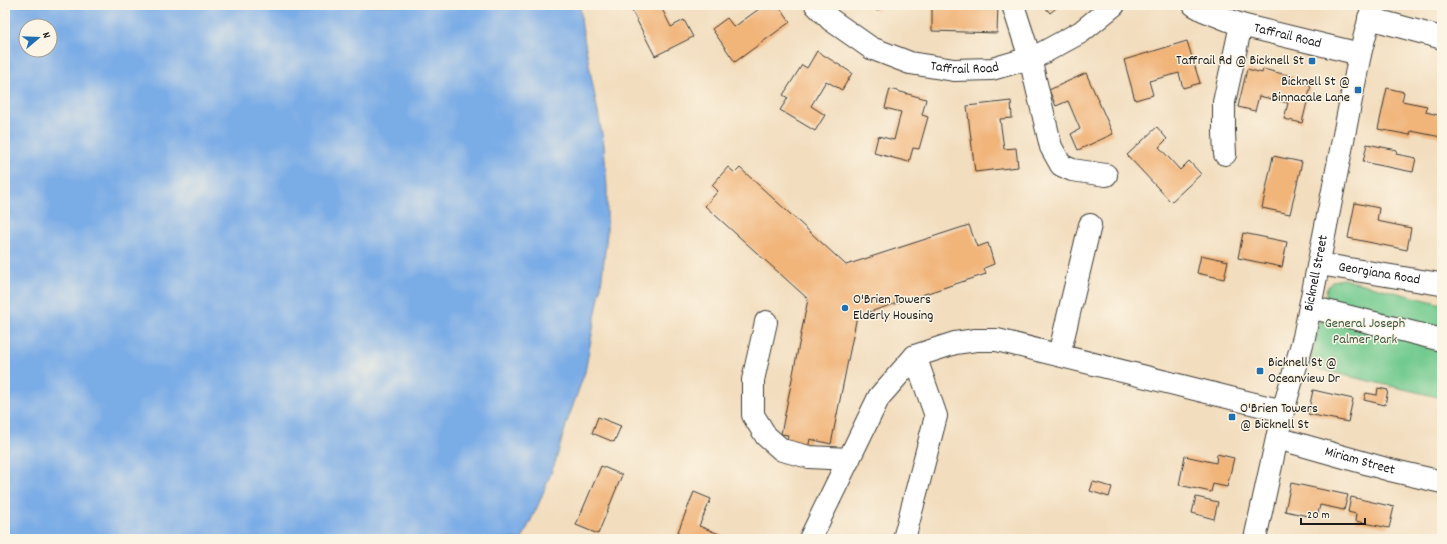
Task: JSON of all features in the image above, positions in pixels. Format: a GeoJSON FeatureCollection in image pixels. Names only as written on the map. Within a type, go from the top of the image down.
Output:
{"type":"FeatureCollection","features":[{"type":"Feature","properties":{"kind":"street","name":"Taffrail Road"},"geometry":{"type":"LineString","coordinates":[[816,5],[831,20],[871,48],[910,63],[954,70],[992,69],[1037,56],[1081,32],[1114,5]]}},
{"type":"Feature","properties":{"kind":"street"},"geometry":{"type":"LineString","coordinates":[[1013,5],[1030,58],[1051,147],[1060,165],[1072,170],[1106,175]]}},
{"type":"Feature","properties":{"kind":"street","name":"Taffrail Road"},"geometry":{"type":"LineString","coordinates":[[1194,5],[1202,10],[1241,25],[1360,54]]}},
{"type":"Feature","properties":{"kind":"street"},"geometry":{"type":"LineString","coordinates":[[1371,11],[1442,38]]}},
{"type":"Feature","properties":{"kind":"street","name":"Bicknell Street"},"geometry":{"type":"LineString","coordinates":[[1255,539],[1283,411],[1304,337],[1360,54],[1371,11]]}},
{"type":"Feature","properties":{"kind":"street"},"geometry":{"type":"LineString","coordinates":[[1225,154],[1224,102],[1241,25]]}},
{"type":"Feature","properties":{"kind":"street"},"geometry":{"type":"LineString","coordinates":[[1059,355],[1090,225]]}},
{"type":"Feature","properties":{"kind":"street","name":"Georgiana Road"},"geometry":{"type":"LineString","coordinates":[[1319,264],[1440,284]]}},
{"type":"Feature","properties":{"kind":"street"},"geometry":{"type":"LineString","coordinates":[[1310,307],[1442,340]]}},
{"type":"Feature","properties":{"kind":"street"},"geometry":{"type":"LineString","coordinates":[[766,322],[753,380],[753,415],[766,436],[782,450],[809,457],[849,459]]}},
{"type":"Feature","properties":{"kind":"street"},"geometry":{"type":"LineString","coordinates":[[810,539],[879,397],[915,356],[955,343],[976,340],[997,340],[1283,411]]}},
{"type":"Feature","properties":{"kind":"street"},"geometry":{"type":"LineString","coordinates":[[904,539],[936,416],[915,356]]}},
{"type":"Feature","properties":{"kind":"street","name":"Miriam Street"},"geometry":{"type":"LineString","coordinates":[[1277,438],[1390,470],[1442,482]]}},
{"type":"Feature","properties":{"kind":"green space","name":"General Joseph Palmer Park"},"geometry":{"type":"Polygon","coordinates":[[[1343,279],[1442,304],[1442,398],[1309,367],[1327,288],[1333,281],[1343,279]]]}},
{"type":"Feature","properties":{"kind":"water"},"geometry":{"type":"Polygon","coordinates":[[[5,5],[580,5],[582,27],[604,145],[607,187],[607,233],[601,286],[585,372],[567,422],[555,463],[539,503],[522,539],[5,539],[5,5]]]}},
{"type":"Feature","properties":{"kind":"building"},"geometry":{"type":"Polygon","coordinates":[[[629,5],[660,5],[671,27],[684,20],[693,37],[655,56],[629,5]]]}},
{"type":"Feature","properties":{"kind":"building"},"geometry":{"type":"Polygon","coordinates":[[[756,5],[778,5],[790,22],[735,62],[712,29],[727,18],[734,27],[759,9],[756,5]]]}},
{"type":"Feature","properties":{"kind":"building"},"geometry":{"type":"Polygon","coordinates":[[[871,5],[884,5],[877,11],[871,5]]]}},
{"type":"Feature","properties":{"kind":"building"},"geometry":{"type":"Polygon","coordinates":[[[932,5],[998,5],[997,33],[932,31],[932,5]]]}},
{"type":"Feature","properties":{"kind":"building"},"geometry":{"type":"Polygon","coordinates":[[[1043,5],[1060,5],[1050,13],[1043,5]]]}},
{"type":"Feature","properties":{"kind":"building"},"geometry":{"type":"Polygon","coordinates":[[[1322,5],[1333,5],[1331,8],[1322,5]]]}},
{"type":"Feature","properties":{"kind":"building"},"geometry":{"type":"Polygon","coordinates":[[[1187,41],[1200,83],[1183,88],[1179,73],[1149,81],[1153,95],[1135,100],[1124,60],[1187,41]]]}},
{"type":"Feature","properties":{"kind":"building"},"geometry":{"type":"Polygon","coordinates":[[[817,51],[852,73],[842,90],[826,81],[811,106],[825,115],[815,131],[780,110],[788,98],[783,95],[802,65],[807,68],[817,51]]]}},
{"type":"Feature","properties":{"kind":"building"},"geometry":{"type":"Polygon","coordinates":[[[1247,69],[1262,73],[1263,69],[1295,77],[1294,81],[1311,85],[1302,123],[1284,119],[1288,103],[1259,96],[1255,111],[1238,107],[1247,69]]]}},
{"type":"Feature","properties":{"kind":"building"},"geometry":{"type":"Polygon","coordinates":[[[1086,73],[1113,134],[1078,150],[1071,134],[1080,129],[1068,101],[1056,106],[1049,90],[1086,73]]]}},
{"type":"Feature","properties":{"kind":"building"},"geometry":{"type":"Polygon","coordinates":[[[1387,88],[1404,92],[1402,101],[1427,106],[1426,112],[1442,116],[1441,137],[1411,131],[1410,135],[1378,129],[1387,88]]]}},
{"type":"Feature","properties":{"kind":"building"},"geometry":{"type":"Polygon","coordinates":[[[890,89],[926,99],[922,115],[928,117],[919,149],[913,148],[909,162],[874,153],[878,136],[894,140],[901,112],[885,108],[890,89]]]}},
{"type":"Feature","properties":{"kind":"building"},"geometry":{"type":"Polygon","coordinates":[[[1011,101],[1012,118],[1000,119],[1004,149],[1016,148],[1018,167],[975,172],[967,106],[1011,101]]]}},
{"type":"Feature","properties":{"kind":"building"},"geometry":{"type":"Polygon","coordinates":[[[1157,127],[1167,139],[1159,147],[1180,170],[1189,161],[1201,174],[1171,202],[1127,155],[1157,127]]]}},
{"type":"Feature","properties":{"kind":"building"},"geometry":{"type":"Polygon","coordinates":[[[1367,144],[1397,150],[1396,154],[1416,158],[1413,172],[1363,162],[1367,144]]]}},
{"type":"Feature","properties":{"kind":"building"},"geometry":{"type":"Polygon","coordinates":[[[1273,156],[1302,162],[1290,214],[1262,208],[1273,156]]]}},
{"type":"Feature","properties":{"kind":"building","name":"O'Brien Towers Elderly Housing"},"geometry":{"type":"Polygon","coordinates":[[[728,167],[735,173],[740,168],[846,265],[969,225],[977,247],[988,243],[994,264],[984,268],[986,274],[857,316],[831,444],[810,439],[808,449],[786,444],[788,435],[781,434],[808,299],[705,206],[718,191],[712,185],[728,167]]]}},
{"type":"Feature","properties":{"kind":"building"},"geometry":{"type":"Polygon","coordinates":[[[1355,203],[1379,208],[1377,221],[1411,228],[1407,250],[1348,238],[1355,203]]]}},
{"type":"Feature","properties":{"kind":"building"},"geometry":{"type":"Polygon","coordinates":[[[1243,233],[1287,242],[1282,267],[1238,258],[1243,233]]]}},
{"type":"Feature","properties":{"kind":"building"},"geometry":{"type":"Polygon","coordinates":[[[1201,255],[1228,261],[1224,279],[1197,273],[1201,255]]]}},
{"type":"Feature","properties":{"kind":"building"},"geometry":{"type":"Polygon","coordinates":[[[1378,388],[1388,390],[1385,405],[1364,400],[1366,393],[1377,395],[1378,388]]]}},
{"type":"Feature","properties":{"kind":"building"},"geometry":{"type":"Polygon","coordinates":[[[1313,390],[1353,399],[1348,422],[1308,414],[1313,390]]]}},
{"type":"Feature","properties":{"kind":"building"},"geometry":{"type":"Polygon","coordinates":[[[598,417],[621,426],[614,442],[592,433],[598,417]]]}},
{"type":"Feature","properties":{"kind":"building"},"geometry":{"type":"Polygon","coordinates":[[[1217,454],[1234,458],[1227,487],[1213,484],[1211,492],[1179,485],[1185,456],[1216,463],[1217,454]]]}},
{"type":"Feature","properties":{"kind":"building"},"geometry":{"type":"Polygon","coordinates":[[[601,466],[622,475],[598,534],[576,525],[601,466]]]}},
{"type":"Feature","properties":{"kind":"building"},"geometry":{"type":"Polygon","coordinates":[[[1093,482],[1112,487],[1109,497],[1090,491],[1093,482]]]}},
{"type":"Feature","properties":{"kind":"building"},"geometry":{"type":"Polygon","coordinates":[[[1291,483],[1348,495],[1344,510],[1320,505],[1317,518],[1285,511],[1291,483]]]}},
{"type":"Feature","properties":{"kind":"building"},"geometry":{"type":"Polygon","coordinates":[[[694,492],[711,499],[699,526],[724,536],[723,539],[675,539],[694,492]]]}},
{"type":"Feature","properties":{"kind":"building"},"geometry":{"type":"Polygon","coordinates":[[[1196,497],[1218,502],[1214,519],[1192,513],[1196,497]]]}},
{"type":"Feature","properties":{"kind":"building"},"geometry":{"type":"Polygon","coordinates":[[[1351,497],[1394,507],[1389,528],[1355,521],[1356,514],[1348,512],[1351,497]]]}},
{"type":"Feature","properties":{"kind":"place","name":"Taffrail Rd @ Bicknell St"},"geometry":{"type":"Point","coordinates":[1312,61]}},
{"type":"Feature","properties":{"kind":"place","name":"Bicknell St @ Binnacale Lane"},"geometry":{"type":"Point","coordinates":[1358,90]}},
{"type":"Feature","properties":{"kind":"place","name":"O'Brien Towers Elderly Housing"},"geometry":{"type":"Point","coordinates":[845,308]}},
{"type":"Feature","properties":{"kind":"place","name":"Bicknell St @ Oceanview Dr"},"geometry":{"type":"Point","coordinates":[1260,371]}},
{"type":"Feature","properties":{"kind":"place","name":"O'Brien Towers @ Bicknell St"},"geometry":{"type":"Point","coordinates":[1232,417]}}]}
